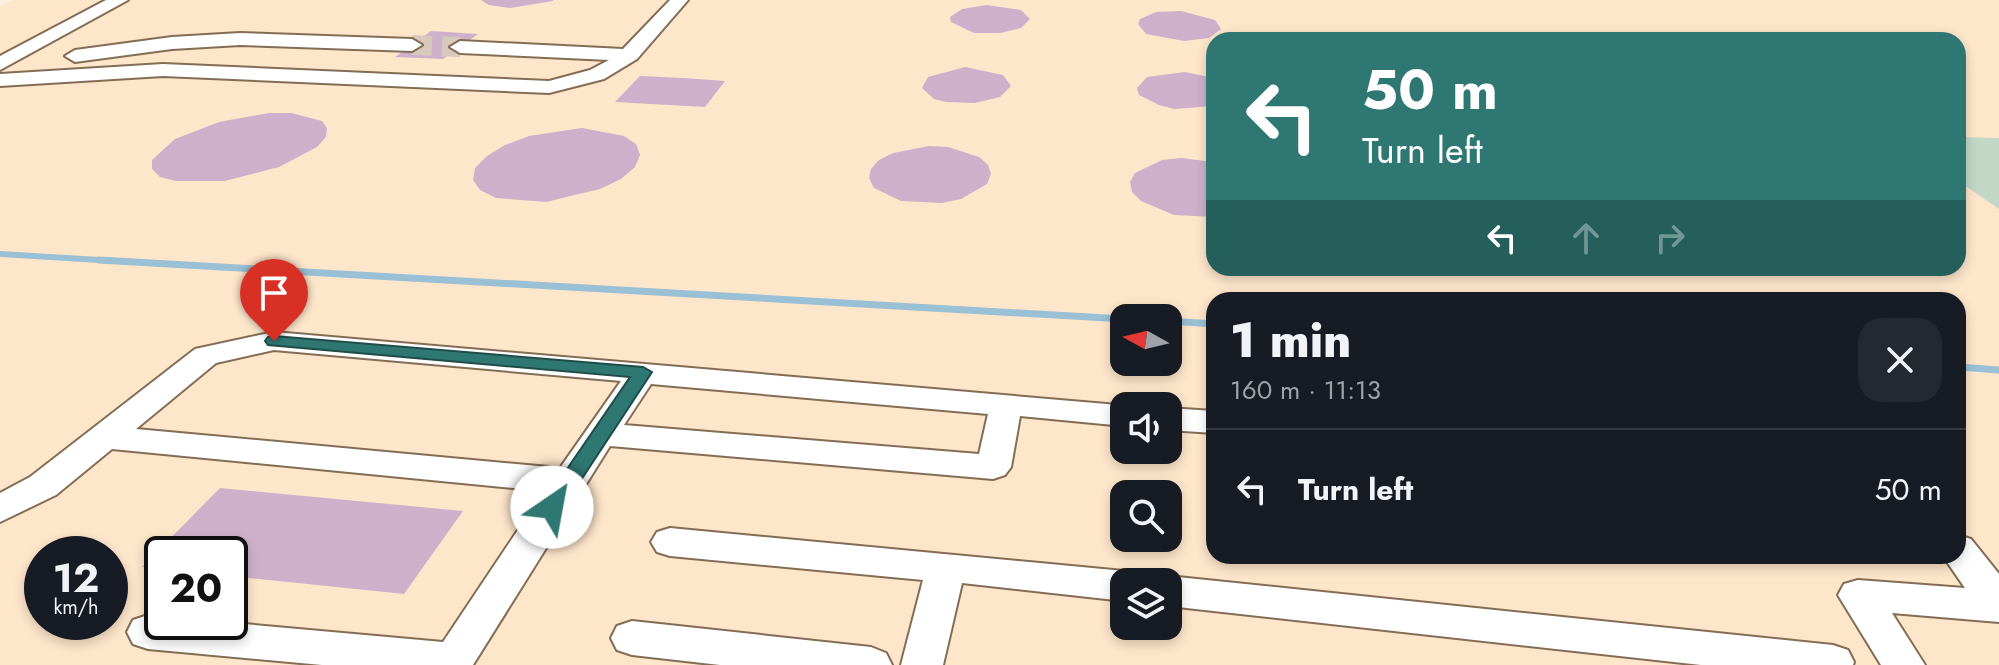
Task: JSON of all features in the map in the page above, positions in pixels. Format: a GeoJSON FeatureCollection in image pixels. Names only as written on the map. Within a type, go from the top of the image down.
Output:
{"type":"FeatureCollection","features":[{"type":"Feature","properties":{"kind":"lane"},"geometry":{"type":"LineString","coordinates":[[0,66],[119,0]]}},
{"type":"Feature","properties":{"kind":"lane"},"geometry":{"type":"LineString","coordinates":[[0,66],[91,63],[163,70],[549,87],[589,80],[611,69],[630,55],[679,0]]}},
{"type":"Feature","properties":{"kind":"lane"},"geometry":{"type":"LineString","coordinates":[[0,80],[91,63],[172,43],[240,39],[412,45]]}},
{"type":"Feature","properties":{"kind":"lane"},"geometry":{"type":"LineString","coordinates":[[460,47],[630,55]]}},
{"type":"Feature","properties":{"kind":"lane"},"geometry":{"type":"LineString","coordinates":[[0,509],[43,486],[206,356],[274,341],[1110,414]]}},
{"type":"Feature","properties":{"kind":"lane"},"geometry":{"type":"LineString","coordinates":[[235,640],[454,660],[643,372]]}},
{"type":"Feature","properties":{"kind":"lane"},"geometry":{"type":"LineString","coordinates":[[601,434],[993,467],[1006,406]]}},
{"type":"Feature","properties":{"kind":"lane"},"geometry":{"type":"LineString","coordinates":[[1182,420],[1206,421]]}},
{"type":"Feature","properties":{"kind":"lane"},"geometry":{"type":"LineString","coordinates":[[104,437],[569,481]]}},
{"type":"Feature","properties":{"kind":"lane"},"geometry":{"type":"LineString","coordinates":[[0,533],[34,503],[43,486]]}},
{"type":"Feature","properties":{"kind":"lane"},"geometry":{"type":"LineString","coordinates":[[670,542],[1110,585]]}},
{"type":"Feature","properties":{"kind":"lane"},"geometry":{"type":"LineString","coordinates":[[1966,560],[1999,605]]}},
{"type":"Feature","properties":{"kind":"lane"},"geometry":{"type":"LineString","coordinates":[[922,665],[946,567]]}},
{"type":"Feature","properties":{"kind":"lane"},"geometry":{"type":"LineString","coordinates":[[1182,592],[1833,662]]}},
{"type":"Feature","properties":{"kind":"lane"},"geometry":{"type":"LineString","coordinates":[[1904,665],[1858,595],[1999,605]]}},
{"type":"Feature","properties":{"kind":"lane"},"geometry":{"type":"LineString","coordinates":[[632,638],[871,665]]}},
{"type":"Feature","properties":{"kind":"shaded area"},"geometry":{"type":"Polygon","coordinates":[[[15,0],[1999,0],[1999,665],[0,665],[0,6],[15,0]]]}},
{"type":"Feature","properties":{"kind":"green space"},"geometry":{"type":"Polygon","coordinates":[[[1966,137],[1999,138],[1999,209],[1966,186],[1966,137]]]}},
{"type":"Feature","properties":{"kind":"building"},"geometry":{"type":"Polygon","coordinates":[[[481,0],[553,1],[510,8],[489,5],[481,0]]]}},
{"type":"Feature","properties":{"kind":"building"},"geometry":{"type":"Polygon","coordinates":[[[986,5],[1021,10],[1030,19],[1021,28],[1000,33],[974,33],[951,22],[950,17],[962,9],[986,5]]]}},
{"type":"Feature","properties":{"kind":"building"},"geometry":{"type":"Polygon","coordinates":[[[1181,11],[1215,20],[1221,29],[1206,32],[1206,38],[1184,41],[1146,34],[1138,24],[1140,19],[1156,12],[1181,11]]]}},
{"type":"Feature","properties":{"kind":"building"},"geometry":{"type":"Polygon","coordinates":[[[431,31],[478,34],[443,59],[395,57],[431,31]]]}},
{"type":"Feature","properties":{"kind":"building"},"geometry":{"type":"Polygon","coordinates":[[[965,67],[1003,75],[1011,86],[1000,97],[975,103],[934,99],[922,88],[928,77],[965,67]]]}},
{"type":"Feature","properties":{"kind":"building"},"geometry":{"type":"Polygon","coordinates":[[[1185,72],[1206,76],[1206,107],[1174,109],[1139,95],[1137,88],[1147,77],[1185,72]]]}},
{"type":"Feature","properties":{"kind":"building"},"geometry":{"type":"Polygon","coordinates":[[[640,76],[725,81],[705,107],[615,102],[640,76]]]}},
{"type":"Feature","properties":{"kind":"building"},"geometry":{"type":"Polygon","coordinates":[[[269,113],[291,113],[322,121],[327,128],[326,137],[317,147],[279,167],[225,181],[176,181],[160,177],[152,169],[152,160],[175,139],[219,122],[269,113]]]}},
{"type":"Feature","properties":{"kind":"building"},"geometry":{"type":"Polygon","coordinates":[[[582,128],[624,136],[636,144],[640,155],[635,167],[621,179],[600,189],[546,202],[496,198],[480,190],[473,180],[475,168],[505,145],[529,136],[582,128]]]}},
{"type":"Feature","properties":{"kind":"building"},"geometry":{"type":"Polygon","coordinates":[[[929,146],[948,147],[979,157],[988,165],[991,174],[987,184],[961,199],[942,203],[901,201],[874,188],[869,178],[871,169],[879,160],[893,153],[929,146]]]}},
{"type":"Feature","properties":{"kind":"building"},"geometry":{"type":"Polygon","coordinates":[[[1181,158],[1206,161],[1206,217],[1174,215],[1141,201],[1132,192],[1130,182],[1135,173],[1162,160],[1181,158]]]}},
{"type":"Feature","properties":{"kind":"building"},"geometry":{"type":"Polygon","coordinates":[[[220,488],[463,511],[404,594],[248,578],[248,536],[173,536],[220,488]]]}},
{"type":"Feature","properties":{"kind":"waterway"},"geometry":{"type":"LineString","coordinates":[[0,254],[116,261]]}},
{"type":"Feature","properties":{"kind":"waterway"},"geometry":{"type":"LineString","coordinates":[[99,260],[116,261]]}},
{"type":"Feature","properties":{"kind":"waterway"},"geometry":{"type":"LineString","coordinates":[[116,261],[1110,318]]}},
{"type":"Feature","properties":{"kind":"waterway"},"geometry":{"type":"LineString","coordinates":[[116,261],[133,262]]}},
{"type":"Feature","properties":{"kind":"waterway"},"geometry":{"type":"LineString","coordinates":[[1182,322],[1206,323]]}},
{"type":"Feature","properties":{"kind":"waterway"},"geometry":{"type":"LineString","coordinates":[[1966,368],[1999,370]]}},
{"type":"Feature","properties":{"kind":"tunnel"},"geometry":{"type":"LineString","coordinates":[[412,45],[460,47]]}},
{"type":"Feature","properties":{"kind":"route"},"geometry":{"type":"LineString","coordinates":[[274,341],[643,372],[552,507]]}}]}
